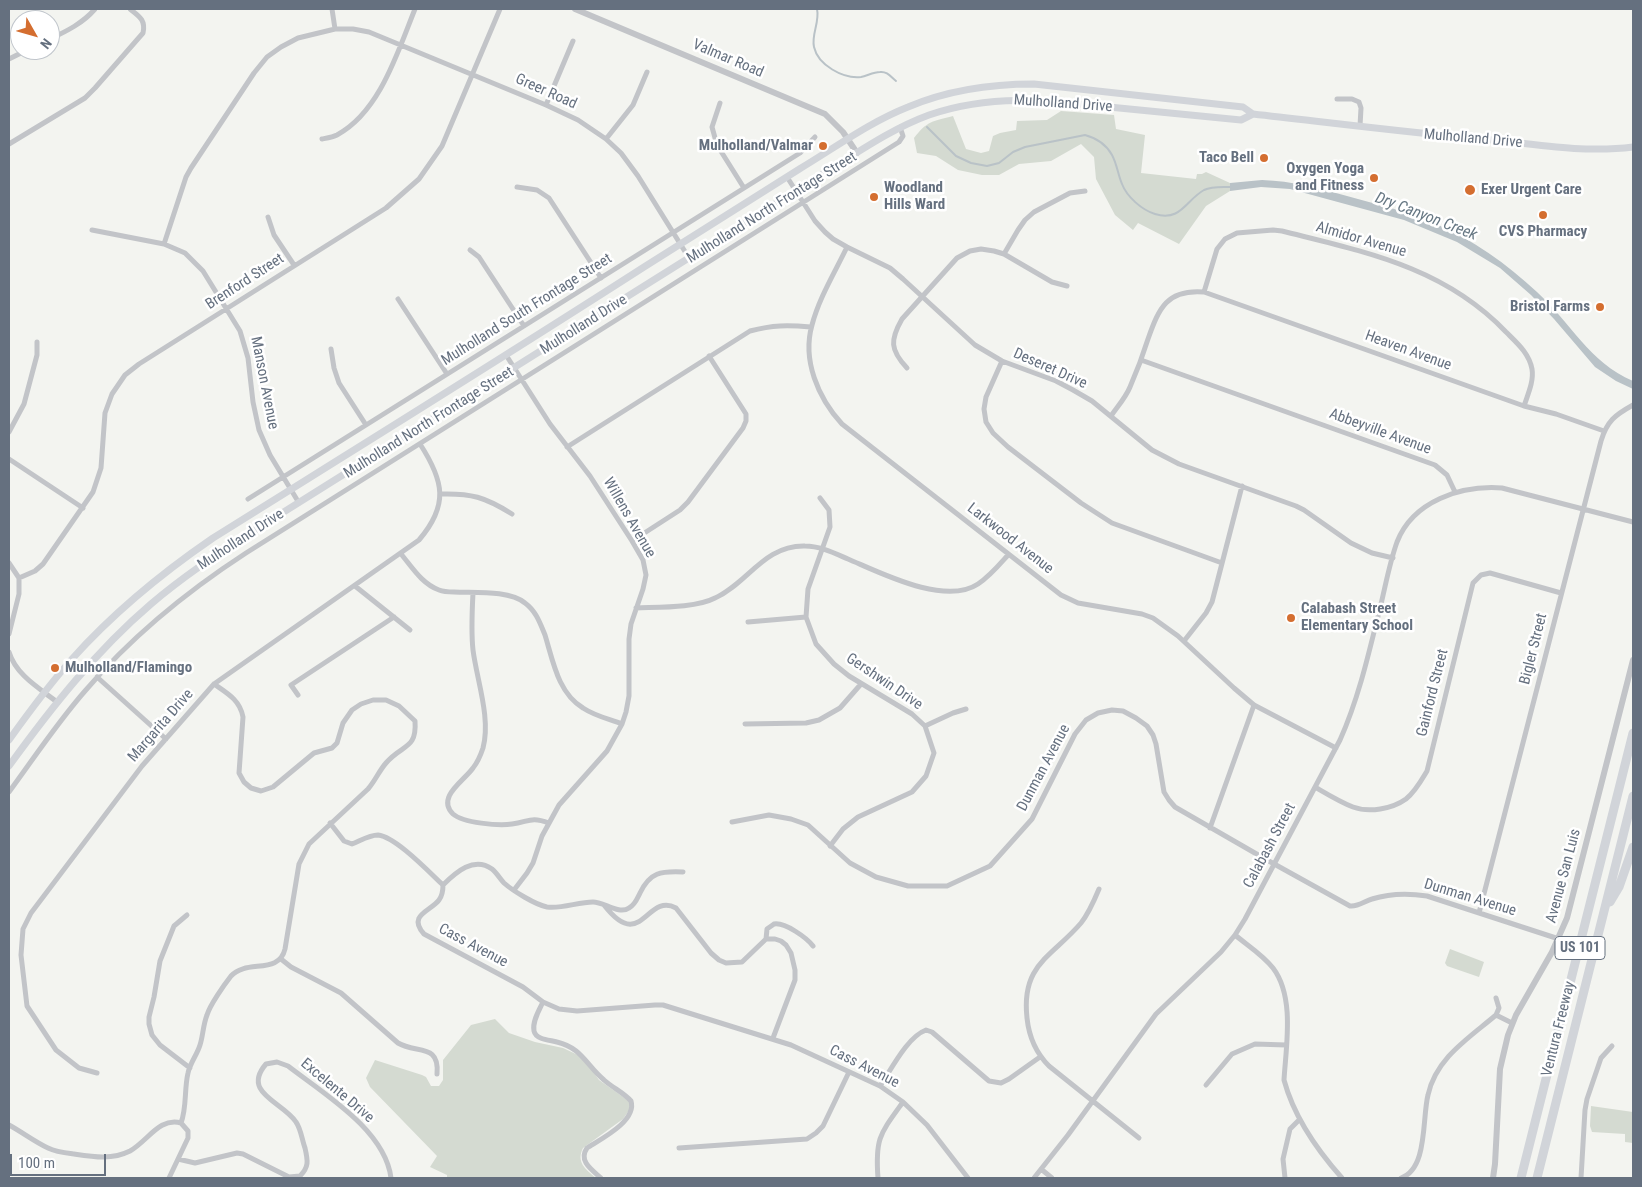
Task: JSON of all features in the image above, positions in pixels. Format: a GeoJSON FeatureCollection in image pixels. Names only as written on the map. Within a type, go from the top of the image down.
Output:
{"type":"FeatureCollection","features":[{"type":"Feature","properties":{"kind":"highway","name":"Ventura Freeway"},"geometry":{"type":"LineString","coordinates":[[1521,1178],[1633,733]]}},
{"type":"Feature","properties":{"kind":"highway","name":"Ventura Freeway"},"geometry":{"type":"LineString","coordinates":[[1537,1178],[1633,796]]}},
{"type":"Feature","properties":{"kind":"highway"},"geometry":{"type":"LineString","coordinates":[[1604,913],[1619,887],[1633,846]]}},
{"type":"Feature","properties":{"kind":"highway"},"geometry":{"type":"LineString","coordinates":[[1515,1178],[1526,1162]]}},
{"type":"Feature","properties":{"kind":"main road","name":"Mulholland Drive"},"geometry":{"type":"LineString","coordinates":[[9,740],[44,692],[98,632],[154,581],[213,538],[848,139],[886,117],[912,105],[938,96],[978,87],[1034,84],[1242,107],[1253,114],[1420,134],[1556,147],[1604,149],[1633,147]]}},
{"type":"Feature","properties":{"kind":"main road"},"geometry":{"type":"LineString","coordinates":[[1155,111],[1157,97]]}},
{"type":"Feature","properties":{"kind":"main road","name":"Mulholland Drive"},"geometry":{"type":"LineString","coordinates":[[9,766],[57,702],[109,643],[164,593],[221,551],[900,127],[929,115],[955,108],[1006,100],[1046,100],[1241,120],[1253,114]]}},
{"type":"Feature","properties":{"kind":"street"},"geometry":{"type":"LineString","coordinates":[[60,34],[82,21],[95,9]]}},
{"type":"Feature","properties":{"kind":"street"},"geometry":{"type":"LineString","coordinates":[[9,144],[84,98],[95,88],[143,33],[142,19],[130,9]]}},
{"type":"Feature","properties":{"kind":"street"},"geometry":{"type":"LineString","coordinates":[[332,9],[334,30]]}},
{"type":"Feature","properties":{"kind":"street"},"geometry":{"type":"LineString","coordinates":[[322,139],[336,136],[354,123],[369,108],[380,91],[416,9]]}},
{"type":"Feature","properties":{"kind":"street","name":"Brenford Street"},"geometry":{"type":"LineString","coordinates":[[19,578],[35,571],[44,564],[83,508],[98,482],[101,468],[105,413],[112,394],[124,375],[386,208],[419,179],[442,146],[500,9]]}},
{"type":"Feature","properties":{"kind":"street","name":"Valmar Road"},"geometry":{"type":"LineString","coordinates":[[576,9],[820,111],[834,121],[857,153]]}},
{"type":"Feature","properties":{"kind":"street","name":"Greer Road"},"geometry":{"type":"LineString","coordinates":[[164,244],[190,168],[254,73],[267,57],[280,46],[298,38],[334,30],[353,29],[369,32],[400,44],[546,105],[578,120],[606,139],[621,153],[638,176],[689,258]]}},
{"type":"Feature","properties":{"kind":"street"},"geometry":{"type":"LineString","coordinates":[[546,105],[573,40]]}},
{"type":"Feature","properties":{"kind":"street"},"geometry":{"type":"LineString","coordinates":[[606,139],[633,105],[647,72]]}},
{"type":"Feature","properties":{"kind":"street"},"geometry":{"type":"LineString","coordinates":[[1337,99],[1352,99],[1359,102],[1361,108],[1360,126]]}},
{"type":"Feature","properties":{"kind":"street"},"geometry":{"type":"LineString","coordinates":[[720,103],[712,127],[717,145],[744,188]]}},
{"type":"Feature","properties":{"kind":"street","name":"Mulholland North Frontage Street"},"geometry":{"type":"LineString","coordinates":[[9,792],[65,715],[97,677],[146,628],[215,573],[899,142],[902,136],[900,127]]}},
{"type":"Feature","properties":{"kind":"street","name":"Mulholland South Frontage Street"},"geometry":{"type":"LineString","coordinates":[[248,499],[800,153],[815,137]]}},
{"type":"Feature","properties":{"kind":"street","name":"Deseret Drive"},"geometry":{"type":"LineString","coordinates":[[787,177],[815,221],[825,232],[847,247],[890,268],[975,345],[1002,361],[1056,381],[1092,401],[1146,445],[1166,458],[1304,510],[1351,543],[1372,553],[1393,558]]}},
{"type":"Feature","properties":{"kind":"street"},"geometry":{"type":"LineString","coordinates":[[517,187],[537,190],[549,198],[601,278]]}},
{"type":"Feature","properties":{"kind":"street"},"geometry":{"type":"LineString","coordinates":[[1004,254],[1025,220],[1034,212],[1070,193],[1085,191]]}},
{"type":"Feature","properties":{"kind":"street"},"geometry":{"type":"LineString","coordinates":[[268,217],[274,235],[294,265]]}},
{"type":"Feature","properties":{"kind":"street","name":"Manson Avenue"},"geometry":{"type":"LineString","coordinates":[[92,230],[164,244],[185,253],[203,271],[240,331],[246,346],[259,430],[270,455],[299,503]]}},
{"type":"Feature","properties":{"kind":"street","name":"Almidor Avenue"},"geometry":{"type":"LineString","coordinates":[[1204,292],[1218,249],[1226,239],[1237,233],[1282,231],[1376,255],[1431,277],[1454,290],[1501,326],[1529,357],[1532,379],[1524,406]]}},
{"type":"Feature","properties":{"kind":"street","name":"Larkwood Avenue"},"geometry":{"type":"LineString","coordinates":[[847,247],[817,308],[811,327],[810,346],[811,365],[815,382],[831,412],[842,424],[1008,555],[1066,598],[1095,607],[1142,614],[1165,625],[1254,704],[1336,748]]}},
{"type":"Feature","properties":{"kind":"street"},"geometry":{"type":"LineString","coordinates":[[907,368],[896,357],[893,343],[896,330],[902,318],[957,258],[970,251],[982,249],[1004,254],[1052,282],[1067,286]]}},
{"type":"Feature","properties":{"kind":"street"},"geometry":{"type":"LineString","coordinates":[[470,250],[480,257],[524,326]]}},
{"type":"Feature","properties":{"kind":"street"},"geometry":{"type":"LineString","coordinates":[[1111,416],[1130,388],[1161,308],[1172,298],[1185,292],[1204,292]]}},
{"type":"Feature","properties":{"kind":"street","name":"Heaven Avenue"},"geometry":{"type":"LineString","coordinates":[[1204,292],[1524,406],[1556,414],[1604,431]]}},
{"type":"Feature","properties":{"kind":"street"},"geometry":{"type":"LineString","coordinates":[[398,299],[447,374]]}},
{"type":"Feature","properties":{"kind":"street"},"geometry":{"type":"LineString","coordinates":[[567,447],[750,331],[770,326],[811,327]]}},
{"type":"Feature","properties":{"kind":"street"},"geometry":{"type":"LineString","coordinates":[[9,432],[24,404],[38,355],[37,342]]}},
{"type":"Feature","properties":{"kind":"street"},"geometry":{"type":"LineString","coordinates":[[331,348],[334,368],[339,383],[366,425]]}},
{"type":"Feature","properties":{"kind":"street","name":"Willens Avenue"},"geometry":{"type":"LineString","coordinates":[[506,355],[550,424],[590,476],[632,541],[643,560],[646,575],[631,624],[629,639],[629,696],[622,724],[607,751],[563,800],[539,843],[527,873],[514,890]]}},
{"type":"Feature","properties":{"kind":"street"},"geometry":{"type":"LineString","coordinates":[[632,541],[680,510],[688,502],[743,428],[746,421],[746,414],[709,356]]}},
{"type":"Feature","properties":{"kind":"street","name":"Abbeyville Avenue"},"geometry":{"type":"LineString","coordinates":[[1141,360],[1435,465],[1447,475],[1455,492]]}},
{"type":"Feature","properties":{"kind":"street"},"geometry":{"type":"LineString","coordinates":[[1002,361],[986,397],[984,408],[986,422],[998,438],[1082,503],[1112,523],[1222,563]]}},
{"type":"Feature","properties":{"kind":"street","name":"Bigler Street"},"geometry":{"type":"LineString","coordinates":[[1479,913],[1604,431],[1610,421],[1633,405]]}},
{"type":"Feature","properties":{"kind":"street","name":"Margarita Drive"},"geometry":{"type":"LineString","coordinates":[[98,1073],[80,1068],[56,1050],[27,1006],[20,954],[24,929],[31,913],[142,766],[214,684],[401,554],[419,540],[430,528],[437,514],[440,494],[439,482],[435,470],[420,444]]}},
{"type":"Feature","properties":{"kind":"street"},"geometry":{"type":"LineString","coordinates":[[9,459],[83,508]]}},
{"type":"Feature","properties":{"kind":"street"},"geometry":{"type":"LineString","coordinates":[[1184,641],[1206,613],[1212,602],[1242,486]]}},
{"type":"Feature","properties":{"kind":"street"},"geometry":{"type":"LineString","coordinates":[[1455,492],[1474,488],[1502,488],[1633,522]]}},
{"type":"Feature","properties":{"kind":"street","name":"Calabash Street"},"geometry":{"type":"LineString","coordinates":[[1034,1178],[1156,1014],[1221,952],[1235,936],[1336,748],[1355,703],[1398,541],[1420,511],[1438,499],[1455,492]]}},
{"type":"Feature","properties":{"kind":"street"},"geometry":{"type":"LineString","coordinates":[[440,494],[475,496],[494,503],[512,514]]}},
{"type":"Feature","properties":{"kind":"street","name":"Gershwin Drive"},"geometry":{"type":"LineString","coordinates":[[820,498],[829,510],[830,527],[808,588],[806,617],[816,644],[834,664],[861,684],[912,714],[925,726],[934,753],[926,776],[912,792],[858,817],[843,829],[830,846]]}},
{"type":"Feature","properties":{"kind":"street"},"geometry":{"type":"LineString","coordinates":[[636,608],[698,604],[715,599],[729,590],[771,554],[787,547],[806,546],[823,549],[900,581],[930,590],[961,590],[977,585],[993,572],[1008,555]]}},
{"type":"Feature","properties":{"kind":"street"},"geometry":{"type":"LineString","coordinates":[[401,554],[422,580],[440,591],[503,594],[524,602],[533,610],[540,621],[558,676],[564,690],[572,700],[594,714],[622,724]]}},
{"type":"Feature","properties":{"kind":"street"},"geometry":{"type":"LineString","coordinates":[[9,563],[19,578],[19,594],[9,634]]}},
{"type":"Feature","properties":{"kind":"street","name":"Gainford Street"},"geometry":{"type":"LineString","coordinates":[[1315,787],[1354,808],[1370,810],[1388,808],[1405,800],[1417,787],[1427,771],[1473,582],[1481,575],[1490,573],[1561,593]]}},
{"type":"Feature","properties":{"kind":"street"},"geometry":{"type":"LineString","coordinates":[[355,586],[410,630]]}},
{"type":"Feature","properties":{"kind":"street"},"geometry":{"type":"LineString","coordinates":[[472,593],[473,650],[486,733],[483,750],[474,768],[451,791],[448,800],[449,808],[460,819],[470,822],[512,825],[531,819],[539,819],[549,823]]}},
{"type":"Feature","properties":{"kind":"street"},"geometry":{"type":"LineString","coordinates":[[298,695],[291,685],[394,616]]}},
{"type":"Feature","properties":{"kind":"street"},"geometry":{"type":"LineString","coordinates":[[748,622],[806,617]]}},
{"type":"Feature","properties":{"kind":"street"},"geometry":{"type":"LineString","coordinates":[[9,652],[16,668],[23,676],[57,702]]}},
{"type":"Feature","properties":{"kind":"street","name":"Avenue San Luis"},"geometry":{"type":"LineString","coordinates":[[1493,1178],[1500,1069],[1503,1052],[1512,1024],[1559,939],[1571,904],[1633,660]]}},
{"type":"Feature","properties":{"kind":"street"},"geometry":{"type":"LineString","coordinates":[[97,677],[166,739]]}},
{"type":"Feature","properties":{"kind":"street"},"geometry":{"type":"LineString","coordinates":[[181,1122],[184,1115],[187,1074],[200,1044],[210,1007],[231,976],[246,967],[270,965],[281,959],[285,949],[299,864],[309,844],[368,789],[385,764],[395,754],[410,745],[416,733],[415,720],[399,706],[386,700],[373,700],[361,704],[352,710],[343,723],[337,743],[332,748],[314,753],[273,787],[262,790],[251,788],[244,782],[239,772],[242,710],[236,701],[214,684]]}},
{"type":"Feature","properties":{"kind":"street"},"geometry":{"type":"LineString","coordinates":[[745,724],[806,723],[819,720],[840,708],[861,684]]}},
{"type":"Feature","properties":{"kind":"street"},"geometry":{"type":"LineString","coordinates":[[1210,828],[1254,704]]}},
{"type":"Feature","properties":{"kind":"street"},"geometry":{"type":"LineString","coordinates":[[925,726],[953,712],[966,710]]}},
{"type":"Feature","properties":{"kind":"street","name":"Dunman Avenue"},"geometry":{"type":"LineString","coordinates":[[732,822],[769,815],[808,825],[850,863],[876,877],[908,886],[947,886],[990,866],[1032,819],[1075,734],[1086,720],[1098,713],[1112,710],[1123,712],[1136,718],[1147,726],[1153,735],[1162,784],[1169,800],[1175,807],[1350,906],[1392,894],[1427,896],[1559,939]]}},
{"type":"Feature","properties":{"kind":"street"},"geometry":{"type":"LineString","coordinates":[[330,823],[344,841],[352,844],[369,836],[378,835],[390,839],[443,885],[466,866],[482,864],[490,867],[505,884],[534,903],[545,907],[553,908],[592,902],[621,910],[628,910],[635,904],[643,886],[649,879],[658,873],[683,872]]}},
{"type":"Feature","properties":{"kind":"street","name":"Cass Avenue"},"geometry":{"type":"LineString","coordinates":[[443,885],[438,902],[424,911],[420,917],[418,923],[424,934],[523,987],[543,1002],[559,1009],[577,1011],[655,1004],[663,1005],[774,1038],[791,1045],[880,1086],[903,1102],[927,1124],[968,1178]]}},
{"type":"Feature","properties":{"kind":"street"},"geometry":{"type":"LineString","coordinates":[[1099,889],[1092,906],[1080,923],[1044,958],[1033,974],[1026,992],[1027,1022],[1033,1044],[1040,1056],[1056,1072],[1140,1138]]}},
{"type":"Feature","properties":{"kind":"street"},"geometry":{"type":"LineString","coordinates":[[604,905],[615,918],[630,925],[636,924],[661,906],[676,908],[710,950],[726,963],[742,962],[766,939],[767,929],[775,924],[800,933],[813,946]]}},
{"type":"Feature","properties":{"kind":"street"},"geometry":{"type":"LineString","coordinates":[[187,916],[174,926],[160,961],[149,1024],[152,1035],[160,1045],[190,1068]]}},
{"type":"Feature","properties":{"kind":"street"},"geometry":{"type":"LineString","coordinates":[[1235,936],[1267,960],[1278,976],[1283,988],[1287,1009],[1284,1080],[1300,1119],[1313,1143],[1342,1178]]}},
{"type":"Feature","properties":{"kind":"street"},"geometry":{"type":"LineString","coordinates":[[766,939],[781,941],[786,945],[791,953],[795,970],[794,980],[774,1038]]}},
{"type":"Feature","properties":{"kind":"street"},"geometry":{"type":"LineString","coordinates":[[281,959],[291,967],[341,993],[403,1046],[425,1050],[436,1057],[438,1063],[437,1074]]}},
{"type":"Feature","properties":{"kind":"street"},"geometry":{"type":"LineString","coordinates":[[1401,1178],[1406,1177],[1420,1158],[1428,1095],[1435,1074],[1454,1051],[1496,1016],[1498,1008],[1496,998]]}},
{"type":"Feature","properties":{"kind":"street"},"geometry":{"type":"LineString","coordinates":[[543,1002],[534,1022],[534,1032],[537,1036],[574,1048],[587,1060],[601,1078],[631,1102],[633,1107],[621,1126],[588,1148],[584,1153],[585,1163],[601,1178]]}},
{"type":"Feature","properties":{"kind":"street"},"geometry":{"type":"LineString","coordinates":[[1496,1016],[1512,1024]]}},
{"type":"Feature","properties":{"kind":"street"},"geometry":{"type":"LineString","coordinates":[[880,1086],[899,1056],[919,1033],[926,1030],[932,1032],[989,1081],[1001,1083],[1040,1056]]}},
{"type":"Feature","properties":{"kind":"street"},"geometry":{"type":"LineString","coordinates":[[1206,1085],[1232,1054],[1255,1044],[1286,1045]]}},
{"type":"Feature","properties":{"kind":"street"},"geometry":{"type":"LineString","coordinates":[[1581,1178],[1587,1099],[1602,1058],[1612,1046]]}},
{"type":"Feature","properties":{"kind":"street","name":"Excelente Drive"},"geometry":{"type":"LineString","coordinates":[[178,1159],[195,1163],[237,1153],[243,1154],[289,1177],[300,1176],[307,1169],[308,1160],[298,1124],[262,1092],[258,1082],[260,1072],[266,1064],[277,1062],[288,1066],[361,1124],[379,1147],[390,1168],[391,1178]]}},
{"type":"Feature","properties":{"kind":"street"},"geometry":{"type":"LineString","coordinates":[[679,1148],[807,1139],[824,1126],[849,1072]]}},
{"type":"Feature","properties":{"kind":"street"},"geometry":{"type":"LineString","coordinates":[[878,1178],[876,1155],[879,1138],[903,1102]]}},
{"type":"Feature","properties":{"kind":"street"},"geometry":{"type":"LineString","coordinates":[[1285,1178],[1283,1159],[1290,1129],[1300,1119]]}},
{"type":"Feature","properties":{"kind":"street"},"geometry":{"type":"LineString","coordinates":[[9,1125],[49,1149],[101,1158],[116,1156],[129,1151],[168,1121],[181,1122],[188,1131],[188,1138],[169,1178]]}},
{"type":"Feature","properties":{"kind":"street"},"geometry":{"type":"LineString","coordinates":[[1041,1169],[1052,1178]]}},
{"type":"Feature","properties":{"kind":"shaded area"},"geometry":{"type":"Polygon","coordinates":[[[1061,111],[1114,115],[1116,129],[1145,135],[1141,173],[1196,179],[1197,174],[1206,172],[1230,183],[1230,191],[1206,206],[1179,244],[1138,223],[1133,230],[1115,215],[1096,179],[1094,157],[1081,144],[1051,161],[1019,164],[999,175],[982,175],[958,170],[936,156],[917,153],[914,138],[931,122],[940,119],[953,116],[966,149],[981,153],[989,151],[993,136],[1016,130],[1017,121],[1047,120],[1061,111]]]}},
{"type":"Feature","properties":{"kind":"shaded area"},"geometry":{"type":"Polygon","coordinates":[[[1262,180],[1305,185],[1325,190],[1391,208],[1448,229],[1488,253],[1526,282],[1549,304],[1592,353],[1618,373],[1633,381],[1633,389],[1616,381],[1595,367],[1531,295],[1500,268],[1457,242],[1404,220],[1290,189],[1261,187],[1230,191],[1230,183],[1262,180]]]}},
{"type":"Feature","properties":{"kind":"shaded area"},"geometry":{"type":"Polygon","coordinates":[[[1450,949],[1484,962],[1479,977],[1447,966],[1445,963],[1450,949]]]}},
{"type":"Feature","properties":{"kind":"shaded area"},"geometry":{"type":"Polygon","coordinates":[[[495,1019],[509,1033],[535,1042],[563,1048],[578,1055],[588,1064],[599,1080],[629,1101],[630,1109],[623,1119],[583,1148],[581,1161],[585,1168],[596,1178],[447,1178],[447,1175],[430,1167],[437,1156],[370,1087],[366,1078],[375,1060],[422,1075],[426,1077],[431,1086],[439,1086],[443,1080],[443,1060],[471,1025],[495,1019]]]}},
{"type":"Feature","properties":{"kind":"shaded area"},"geometry":{"type":"Polygon","coordinates":[[[1591,1106],[1633,1112],[1633,1143],[1625,1142],[1625,1134],[1592,1132],[1590,1126],[1591,1106]]]}},
{"type":"Feature","properties":{"kind":"waterway","name":"Dry Canyon Creek"},"geometry":{"type":"LineString","coordinates":[[817,9],[818,14],[813,42],[816,54],[820,60],[832,70],[847,76],[861,77],[885,72],[896,81]]}},
{"type":"Feature","properties":{"kind":"waterway","name":"Dry Canyon Creek"},"geometry":{"type":"LineString","coordinates":[[927,127],[956,156],[971,163],[987,166],[999,163],[1013,152],[1025,147],[1085,135],[1089,136],[1100,142],[1110,151],[1124,189],[1131,198],[1145,209],[1164,216],[1177,213],[1204,190],[1217,187],[1231,187]]}},
{"type":"Feature","properties":{"kind":"place","name":"Mulholland/Valmar"},"geometry":{"type":"Point","coordinates":[823,146]}},
{"type":"Feature","properties":{"kind":"place","name":"Taco Bell"},"geometry":{"type":"Point","coordinates":[1264,158]}},
{"type":"Feature","properties":{"kind":"place","name":"Oxygen Yoga and Fitness"},"geometry":{"type":"Point","coordinates":[1374,178]}},
{"type":"Feature","properties":{"kind":"place","name":"Exer Urgent Care"},"geometry":{"type":"Point","coordinates":[1470,190]}},
{"type":"Feature","properties":{"kind":"place","name":"Woodland Hills Ward"},"geometry":{"type":"Point","coordinates":[874,197]}},
{"type":"Feature","properties":{"kind":"place","name":"CVS Pharmacy"},"geometry":{"type":"Point","coordinates":[1543,215]}},
{"type":"Feature","properties":{"kind":"place","name":"Bristol Farms"},"geometry":{"type":"Point","coordinates":[1600,307]}},
{"type":"Feature","properties":{"kind":"place","name":"Calabash Street Elementary School"},"geometry":{"type":"Point","coordinates":[1291,618]}},
{"type":"Feature","properties":{"kind":"place","name":"Mulholland/Flamingo"},"geometry":{"type":"Point","coordinates":[55,668]}}]}
